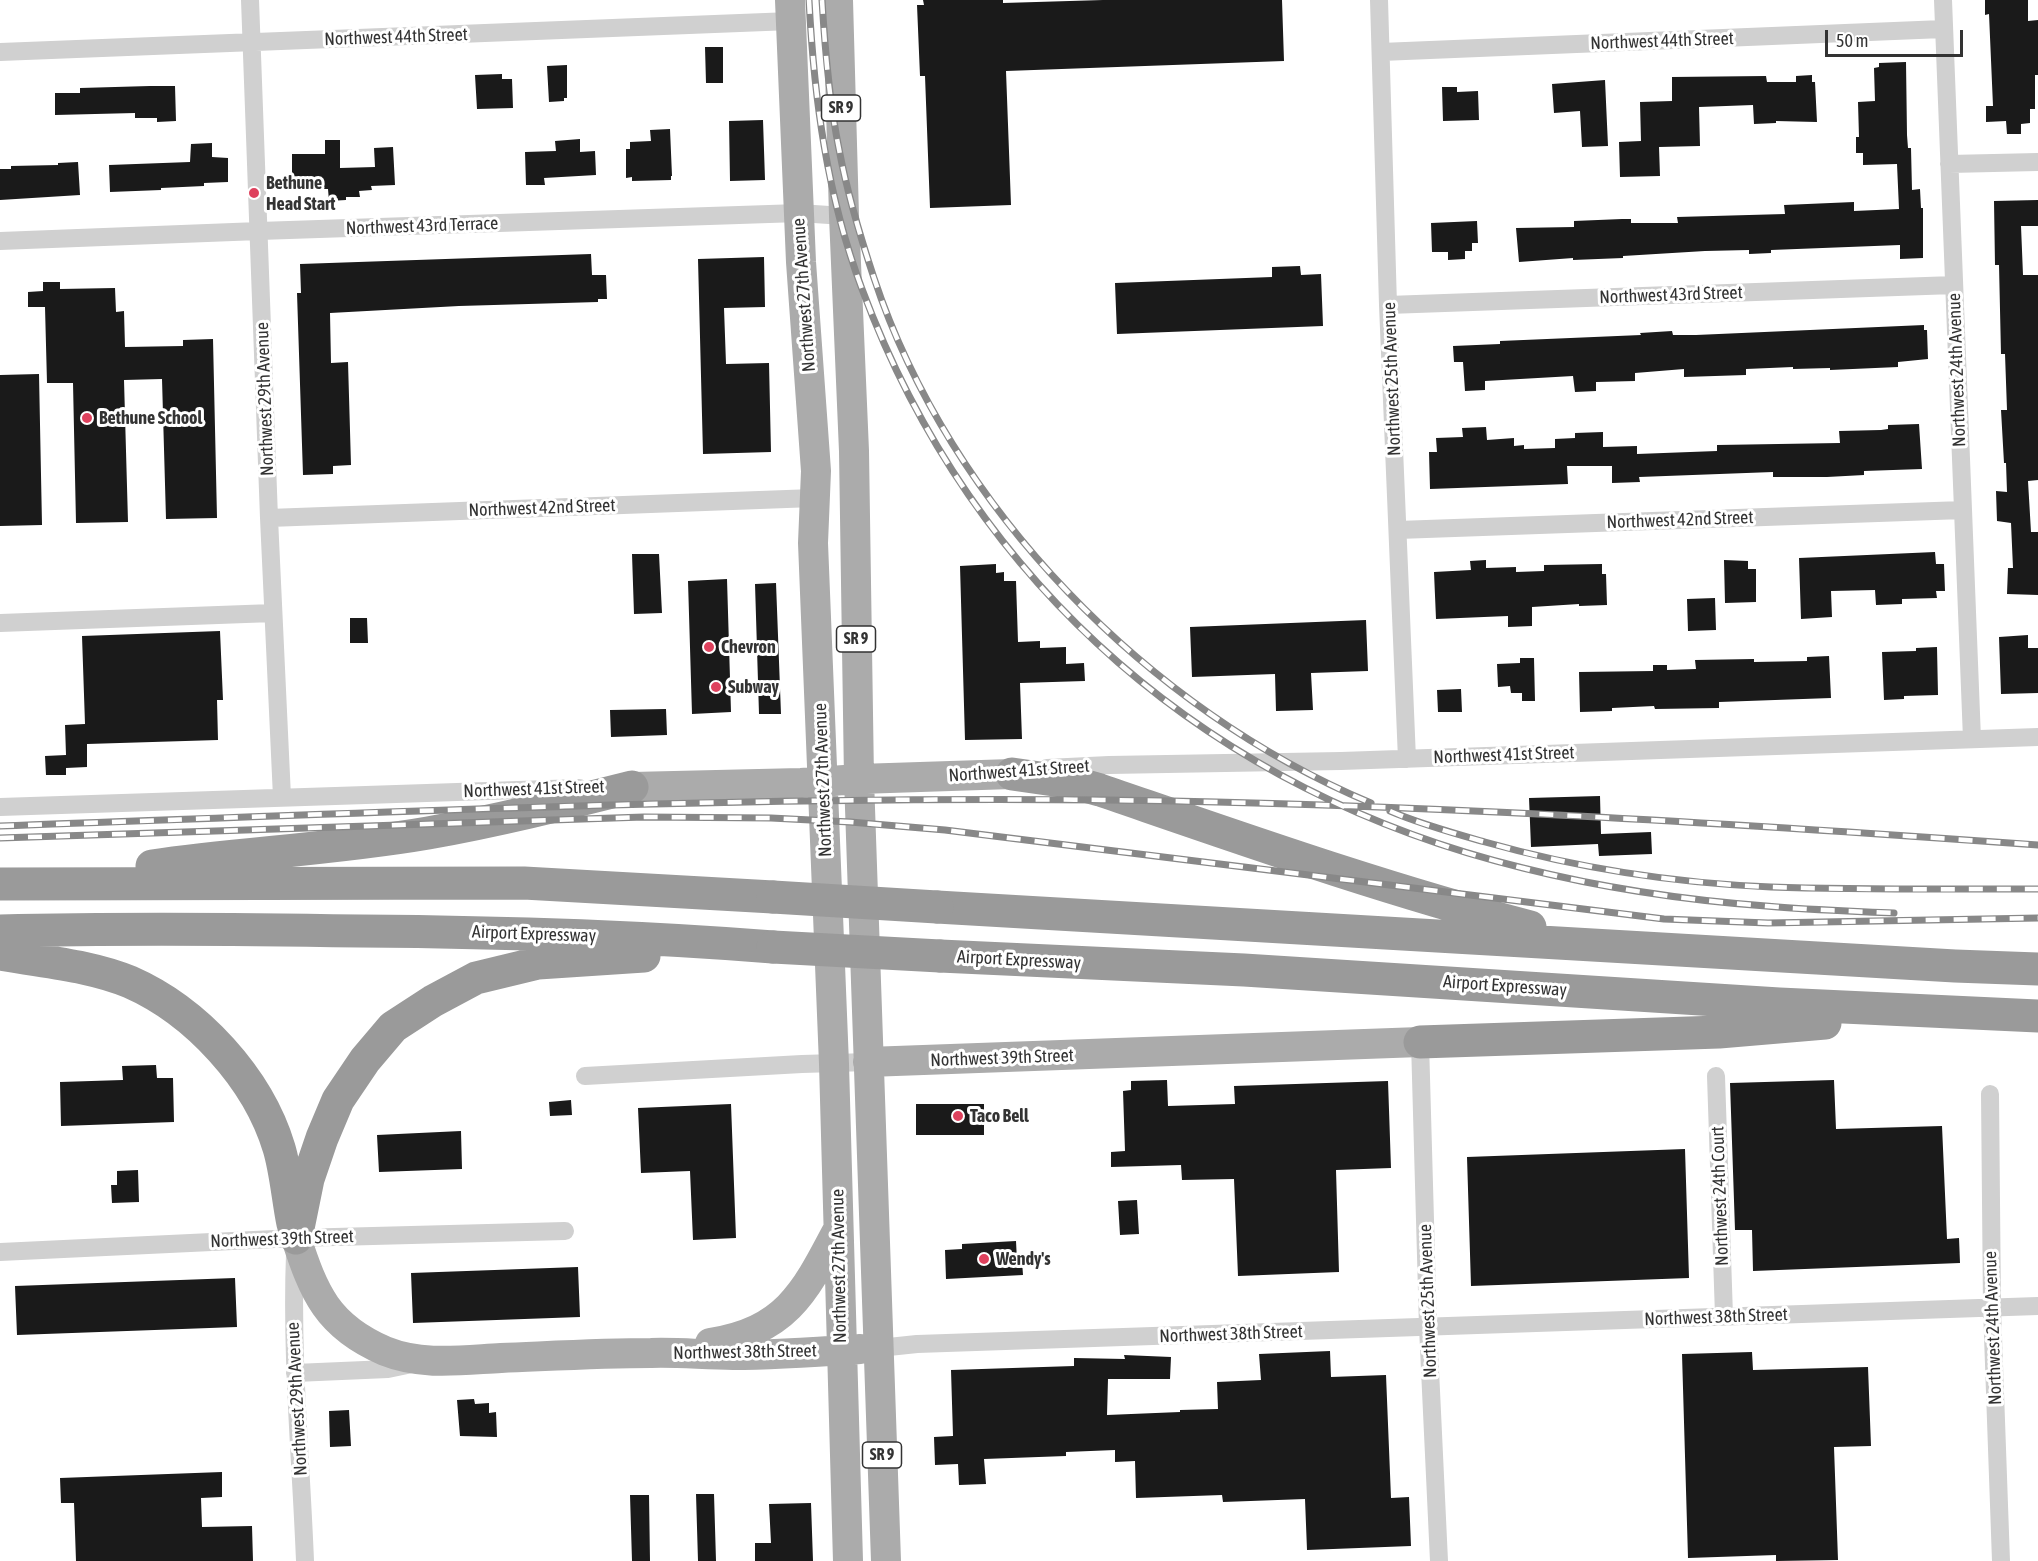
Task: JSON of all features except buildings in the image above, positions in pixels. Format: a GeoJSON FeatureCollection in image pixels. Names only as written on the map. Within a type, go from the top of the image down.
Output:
{"type":"FeatureCollection","features":[{"type":"Feature","properties":{"kind":"highway"},"geometry":{"type":"LineString","coordinates":[[1012,774],[1075,783],[1100,790],[1270,850],[1396,890],[1596,944]]}},
{"type":"Feature","properties":{"kind":"highway"},"geometry":{"type":"LineString","coordinates":[[40,883],[209,858],[300,850],[426,833],[514,816],[632,787]]}},
{"type":"Feature","properties":{"kind":"highway"},"geometry":{"type":"LineString","coordinates":[[0,884],[524,883],[2038,969]]}},
{"type":"Feature","properties":{"kind":"highway","name":"Airport Expressway"},"geometry":{"type":"LineString","coordinates":[[0,931],[136,928],[529,933],[1244,970],[1945,1013],[2038,1016]]}},
{"type":"Feature","properties":{"kind":"highway"},"geometry":{"type":"LineString","coordinates":[[296,1238],[308,1179],[338,1100],[365,1060],[393,1027],[433,1001],[476,978],[538,963],[773,947]]}},
{"type":"Feature","properties":{"kind":"highway"},"geometry":{"type":"LineString","coordinates":[[0,954],[84,968],[129,982],[170,1004],[210,1037],[239,1070],[262,1108],[279,1148],[296,1238]]}},
{"type":"Feature","properties":{"kind":"highway"},"geometry":{"type":"LineString","coordinates":[[1420,1042],[1719,1032],[1945,1013]]}},
{"type":"Feature","properties":{"kind":"main road","name":"Northwest 27th Avenue"},"geometry":{"type":"LineString","coordinates":[[838,0],[854,451],[859,779],[886,1561]]}},
{"type":"Feature","properties":{"kind":"main road","name":"Northwest 27th Avenue"},"geometry":{"type":"LineString","coordinates":[[791,10],[801,262],[816,471],[813,543],[824,781],[849,1560]]}},
{"type":"Feature","properties":{"kind":"main road"},"geometry":{"type":"LineString","coordinates":[[854,451],[839,474],[814,498],[832,519],[839,546],[855,571]]}},
{"type":"Feature","properties":{"kind":"main road","name":"Northwest 41st Street"},"geometry":{"type":"LineString","coordinates":[[632,787],[1012,774]]}},
{"type":"Feature","properties":{"kind":"main road","name":"Northwest 39th Street"},"geometry":{"type":"LineString","coordinates":[[868,1062],[1420,1042]]}},
{"type":"Feature","properties":{"kind":"main road"},"geometry":{"type":"LineString","coordinates":[[652,1353],[727,1341],[770,1323],[799,1297],[816,1271],[837,1230]]}},
{"type":"Feature","properties":{"kind":"main road","name":"Northwest 38th Street"},"geometry":{"type":"LineString","coordinates":[[296,1238],[316,1292],[339,1322],[355,1335],[385,1351],[423,1361],[652,1353],[733,1355],[879,1348]]}},
{"type":"Feature","properties":{"kind":"street","name":"Northwest 29th Avenue"},"geometry":{"type":"LineString","coordinates":[[250,0],[282,797]]}},
{"type":"Feature","properties":{"kind":"street","name":"Northwest 25th Avenue"},"geometry":{"type":"LineString","coordinates":[[1379,0],[1388,305],[1407,759]]}},
{"type":"Feature","properties":{"kind":"street","name":"Northwest 24th Avenue"},"geometry":{"type":"LineString","coordinates":[[1942,0],[1972,739]]}},
{"type":"Feature","properties":{"kind":"street","name":"Northwest 44th Street"},"geometry":{"type":"LineString","coordinates":[[0,52],[251,43],[791,10]]}},
{"type":"Feature","properties":{"kind":"street","name":"Northwest 44th Street"},"geometry":{"type":"LineString","coordinates":[[1381,52],[1943,29]]}},
{"type":"Feature","properties":{"kind":"street"},"geometry":{"type":"LineString","coordinates":[[1949,164],[2038,162]]}},
{"type":"Feature","properties":{"kind":"street","name":"Northwest 43rd Terrace"},"geometry":{"type":"LineString","coordinates":[[0,241],[799,213],[844,216]]}},
{"type":"Feature","properties":{"kind":"street","name":"Northwest 43rd Street"},"geometry":{"type":"LineString","coordinates":[[1388,305],[1954,285]]}},
{"type":"Feature","properties":{"kind":"street","name":"Northwest 42nd Street"},"geometry":{"type":"LineString","coordinates":[[269,518],[814,498]]}},
{"type":"Feature","properties":{"kind":"street","name":"Northwest 42nd Street"},"geometry":{"type":"LineString","coordinates":[[1398,530],[1963,510]]}},
{"type":"Feature","properties":{"kind":"street"},"geometry":{"type":"LineString","coordinates":[[0,623],[273,613]]}},
{"type":"Feature","properties":{"kind":"street","name":"Northwest 41st Street"},"geometry":{"type":"LineString","coordinates":[[1012,774],[1059,766],[1407,759],[2038,737]]}},
{"type":"Feature","properties":{"kind":"street","name":"Northwest 41st Street"},"geometry":{"type":"LineString","coordinates":[[0,807],[632,787]]}},
{"type":"Feature","properties":{"kind":"street","name":"Northwest 25th Avenue"},"geometry":{"type":"LineString","coordinates":[[1420,1042],[1428,1327],[1439,1561]]}},
{"type":"Feature","properties":{"kind":"street","name":"Northwest 39th Street"},"geometry":{"type":"LineString","coordinates":[[585,1076],[868,1062]]}},
{"type":"Feature","properties":{"kind":"street","name":"Northwest 24th Court"},"geometry":{"type":"LineString","coordinates":[[1716,1076],[1724,1316]]}},
{"type":"Feature","properties":{"kind":"street","name":"Northwest 24th Avenue"},"geometry":{"type":"LineString","coordinates":[[1990,1094],[1992,1308],[2001,1561]]}},
{"type":"Feature","properties":{"kind":"street","name":"Northwest 39th Street"},"geometry":{"type":"LineString","coordinates":[[0,1252],[296,1238],[565,1231]]}},
{"type":"Feature","properties":{"kind":"street","name":"Northwest 29th Avenue"},"geometry":{"type":"LineString","coordinates":[[296,1238],[293,1302],[305,1561]]}},
{"type":"Feature","properties":{"kind":"street","name":"Northwest 38th Street"},"geometry":{"type":"LineString","coordinates":[[879,1348],[928,1344],[2038,1306]]}},
{"type":"Feature","properties":{"kind":"street","name":"Northwest 38th Street"},"geometry":{"type":"LineString","coordinates":[[295,1373],[388,1369],[423,1361]]}},
{"type":"Feature","properties":{"kind":"railway"},"geometry":{"type":"LineString","coordinates":[[809,0],[814,73],[831,183],[862,289],[910,397],[969,495],[1038,584],[1118,662],[1207,731],[1305,788],[1410,834],[1523,868],[1583,882],[1644,892],[1782,907],[1894,913]]}},
{"type":"Feature","properties":{"kind":"railway"},"geometry":{"type":"LineString","coordinates":[[822,0],[833,112],[842,165],[859,230],[874,278],[908,363],[952,444],[1006,521],[1068,592],[1136,657],[1210,714],[1289,763],[1371,803]]}},
{"type":"Feature","properties":{"kind":"railway"},"geometry":{"type":"LineString","coordinates":[[0,826],[692,803],[969,799],[1107,800],[1457,810],[1805,829],[2038,845]]}},
{"type":"Feature","properties":{"kind":"railway"},"geometry":{"type":"LineString","coordinates":[[1390,811],[1437,828],[1520,851],[1591,867],[1663,878],[1771,887],[2038,889]]}},
{"type":"Feature","properties":{"kind":"railway"},"geometry":{"type":"LineString","coordinates":[[0,838],[644,817],[771,818],[945,830],[1664,919],[1768,923],[2038,918]]}},
{"type":"Feature","properties":{"kind":"place","name":"Bethune Head Start"},"geometry":{"type":"Point","coordinates":[254,193]}},
{"type":"Feature","properties":{"kind":"place","name":"Bethune School"},"geometry":{"type":"Point","coordinates":[87,418]}},
{"type":"Feature","properties":{"kind":"place","name":"Chevron"},"geometry":{"type":"Point","coordinates":[709,647]}},
{"type":"Feature","properties":{"kind":"place","name":"Subway"},"geometry":{"type":"Point","coordinates":[716,687]}},
{"type":"Feature","properties":{"kind":"place","name":"Taco Bell"},"geometry":{"type":"Point","coordinates":[958,1116]}},
{"type":"Feature","properties":{"kind":"place","name":"Wendy's"},"geometry":{"type":"Point","coordinates":[984,1259]}}]}
